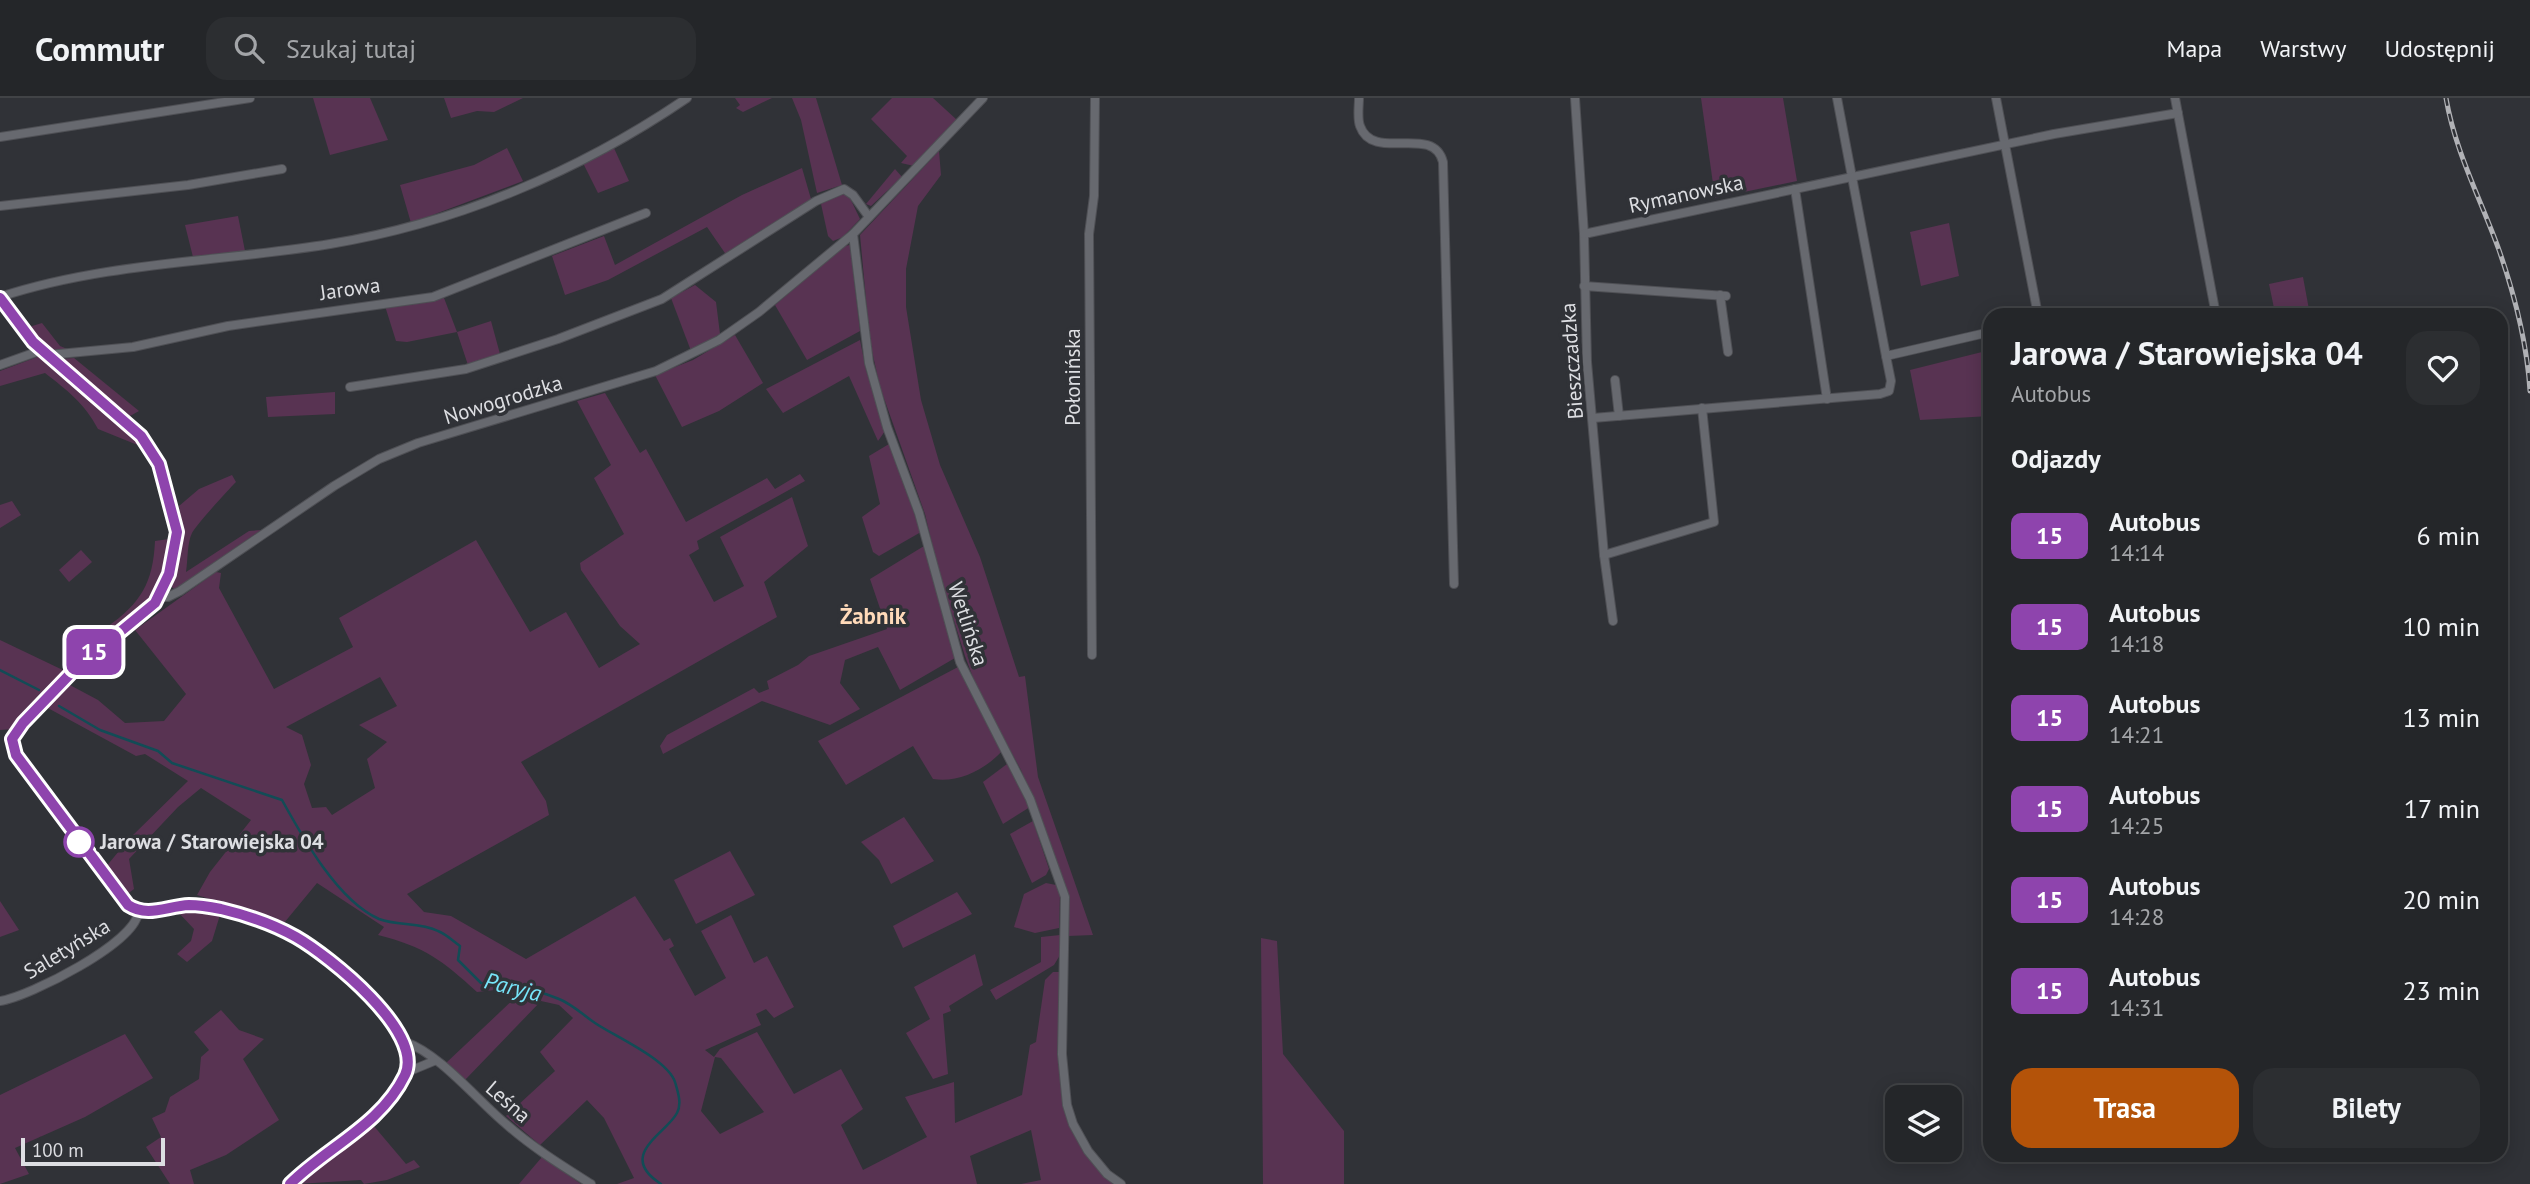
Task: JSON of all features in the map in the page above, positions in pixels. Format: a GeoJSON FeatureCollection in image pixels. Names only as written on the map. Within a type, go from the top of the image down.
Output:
{"type":"FeatureCollection","features":[{"type":"Feature","properties":{"kind":"street"},"geometry":{"type":"LineString","coordinates":[[0,137],[250,98]]}},
{"type":"Feature","properties":{"kind":"street"},"geometry":{"type":"LineString","coordinates":[[290,1184],[376,1114],[405,1073],[409,1060],[405,1042],[394,1025],[356,984],[313,948],[282,930],[207,906],[187,905],[138,912],[128,905],[16,755],[8,738],[63,680],[147,611],[160,597],[175,553],[177,532],[159,464],[132,426],[45,352],[14,319],[0,297],[26,288],[93,276],[328,244],[402,231],[516,192],[593,153],[687,98]]}},
{"type":"Feature","properties":{"kind":"street"},"geometry":{"type":"LineString","coordinates":[[853,234],[983,98]]}},
{"type":"Feature","properties":{"kind":"street","name":"Połonińska"},"geometry":{"type":"LineString","coordinates":[[1092,655],[1088,234],[1094,196],[1095,98]]}},
{"type":"Feature","properties":{"kind":"street"},"geometry":{"type":"LineString","coordinates":[[1359,98],[1359,125],[1366,135],[1384,143],[1427,144],[1438,150],[1443,162],[1454,584]]}},
{"type":"Feature","properties":{"kind":"street","name":"Bieszczadzka"},"geometry":{"type":"LineString","coordinates":[[1575,98],[1593,418],[1604,555],[1613,621]]}},
{"type":"Feature","properties":{"kind":"street"},"geometry":{"type":"LineString","coordinates":[[1593,418],[1880,394],[1889,391],[1891,382],[1837,98]]}},
{"type":"Feature","properties":{"kind":"street"},"geometry":{"type":"LineString","coordinates":[[1996,98],[2037,308]]}},
{"type":"Feature","properties":{"kind":"street"},"geometry":{"type":"LineString","coordinates":[[2175,98],[2215,308]]}},
{"type":"Feature","properties":{"kind":"street","name":"Rymanowska"},"geometry":{"type":"LineString","coordinates":[[1584,234],[2005,144],[2178,113]]}},
{"type":"Feature","properties":{"kind":"street"},"geometry":{"type":"LineString","coordinates":[[0,206],[198,183],[282,169]]}},
{"type":"Feature","properties":{"kind":"street"},"geometry":{"type":"LineString","coordinates":[[350,387],[466,369],[558,340],[662,299],[816,201],[844,189],[853,195],[869,217]]}},
{"type":"Feature","properties":{"kind":"street"},"geometry":{"type":"LineString","coordinates":[[1795,189],[1827,398]]}},
{"type":"Feature","properties":{"kind":"street","name":"Jarowa"},"geometry":{"type":"LineString","coordinates":[[0,365],[45,352],[133,347],[228,326],[433,296],[646,214]]}},
{"type":"Feature","properties":{"kind":"street","name":"Nowogrodzka"},"geometry":{"type":"LineString","coordinates":[[160,597],[180,592],[334,486],[388,455],[656,371],[707,346],[759,312],[853,234]]}},
{"type":"Feature","properties":{"kind":"street","name":"Wetlińska"},"geometry":{"type":"LineString","coordinates":[[853,234],[869,363],[887,426],[919,513],[957,651],[972,688],[1004,744],[1030,799],[1065,897],[1062,1054],[1067,1105],[1073,1124],[1088,1151],[1107,1174],[1121,1184]]}},
{"type":"Feature","properties":{"kind":"street"},"geometry":{"type":"LineString","coordinates":[[1584,286],[1723,295],[1728,352]]}},
{"type":"Feature","properties":{"kind":"street"},"geometry":{"type":"LineString","coordinates":[[1886,356],[1983,334]]}},
{"type":"Feature","properties":{"kind":"street"},"geometry":{"type":"LineString","coordinates":[[1615,380],[1619,416]]}},
{"type":"Feature","properties":{"kind":"street"},"geometry":{"type":"LineString","coordinates":[[1604,555],[1714,522],[1702,408]]}},
{"type":"Feature","properties":{"kind":"street","name":"Saletyńska"},"geometry":{"type":"LineString","coordinates":[[0,1001],[26,995],[93,957],[127,933],[137,921],[138,912]]}},
{"type":"Feature","properties":{"kind":"street","name":"Leśna"},"geometry":{"type":"LineString","coordinates":[[405,1042],[434,1061],[523,1138],[590,1184]]}},
{"type":"Feature","properties":{"kind":"street"},"geometry":{"type":"LineString","coordinates":[[405,1073],[434,1061]]}},
{"type":"Feature","properties":{"kind":"shaded area"},"geometry":{"type":"Polygon","coordinates":[[[313,98],[370,98],[388,140],[330,155],[313,98]]]}},
{"type":"Feature","properties":{"kind":"shaded area"},"geometry":{"type":"Polygon","coordinates":[[[444,98],[523,98],[494,112],[477,111],[451,118],[444,98]]]}},
{"type":"Feature","properties":{"kind":"shaded area"},"geometry":{"type":"Polygon","coordinates":[[[735,98],[772,98],[743,112],[736,108],[740,105],[735,98]]]}},
{"type":"Feature","properties":{"kind":"shaded area"},"geometry":{"type":"Polygon","coordinates":[[[792,98],[816,98],[842,185],[817,193],[801,120],[792,98]]]}},
{"type":"Feature","properties":{"kind":"shaded area"},"geometry":{"type":"Polygon","coordinates":[[[892,98],[933,98],[957,120],[914,166],[901,163],[907,156],[871,119],[892,98]]]}},
{"type":"Feature","properties":{"kind":"shaded area"},"geometry":{"type":"Polygon","coordinates":[[[1701,98],[1783,98],[1797,181],[1715,198],[1701,98]]]}},
{"type":"Feature","properties":{"kind":"shaded area"},"geometry":{"type":"Polygon","coordinates":[[[613,146],[629,181],[598,193],[583,163],[613,146]]]}},
{"type":"Feature","properties":{"kind":"shaded area"},"geometry":{"type":"Polygon","coordinates":[[[507,148],[523,181],[411,223],[400,185],[474,165],[507,148]]]}},
{"type":"Feature","properties":{"kind":"shaded area"},"geometry":{"type":"Polygon","coordinates":[[[939,151],[941,175],[918,206],[906,269],[906,307],[921,400],[940,465],[980,557],[1019,677],[1025,676],[1038,777],[1093,935],[1068,936],[1067,906],[1040,821],[1021,770],[978,691],[965,656],[939,573],[925,514],[880,387],[870,342],[860,235],[939,151]]]}},
{"type":"Feature","properties":{"kind":"shaded area"},"geometry":{"type":"Polygon","coordinates":[[[802,168],[811,199],[727,256],[707,227],[608,280],[565,295],[552,256],[604,236],[615,265],[742,195],[802,168]]]}},
{"type":"Feature","properties":{"kind":"shaded area"},"geometry":{"type":"Polygon","coordinates":[[[895,169],[902,177],[871,206],[866,204],[895,169]]]}},
{"type":"Feature","properties":{"kind":"shaded area"},"geometry":{"type":"Polygon","coordinates":[[[835,194],[848,194],[860,219],[843,237],[833,241],[828,236],[821,204],[835,194]]]}},
{"type":"Feature","properties":{"kind":"shaded area"},"geometry":{"type":"Polygon","coordinates":[[[238,216],[245,251],[193,257],[185,225],[238,216]]]}},
{"type":"Feature","properties":{"kind":"shaded area"},"geometry":{"type":"Polygon","coordinates":[[[1949,223],[1959,276],[1921,286],[1910,232],[1949,223]]]}},
{"type":"Feature","properties":{"kind":"shaded area"},"geometry":{"type":"Polygon","coordinates":[[[850,245],[860,331],[807,360],[775,305],[844,246],[850,245]]]}},
{"type":"Feature","properties":{"kind":"shaded area"},"geometry":{"type":"Polygon","coordinates":[[[2303,277],[2309,308],[2274,308],[2269,284],[2303,277]]]}},
{"type":"Feature","properties":{"kind":"shaded area"},"geometry":{"type":"Polygon","coordinates":[[[695,285],[716,302],[720,334],[691,351],[671,298],[695,285]]]}},
{"type":"Feature","properties":{"kind":"shaded area"},"geometry":{"type":"Polygon","coordinates":[[[444,298],[457,332],[407,342],[396,341],[385,306],[444,298]]]}},
{"type":"Feature","properties":{"kind":"shaded area"},"geometry":{"type":"Polygon","coordinates":[[[491,321],[500,354],[468,365],[457,332],[491,321]]]}},
{"type":"Feature","properties":{"kind":"shaded area"},"geometry":{"type":"Polygon","coordinates":[[[42,323],[60,346],[72,351],[53,352],[29,327],[42,323]]]}},
{"type":"Feature","properties":{"kind":"shaded area"},"geometry":{"type":"Polygon","coordinates":[[[735,335],[763,383],[719,411],[682,427],[655,375],[693,360],[735,335]]]}},
{"type":"Feature","properties":{"kind":"shaded area"},"geometry":{"type":"Polygon","coordinates":[[[860,340],[866,370],[885,431],[878,441],[849,376],[783,413],[766,389],[860,340]]]}},
{"type":"Feature","properties":{"kind":"shaded area"},"geometry":{"type":"Polygon","coordinates":[[[1983,352],[1983,416],[1920,420],[1910,370],[1983,352]]]}},
{"type":"Feature","properties":{"kind":"shaded area"},"geometry":{"type":"Polygon","coordinates":[[[40,356],[112,415],[145,448],[98,429],[81,405],[45,373],[0,386],[0,371],[40,356]]]}},
{"type":"Feature","properties":{"kind":"shaded area"},"geometry":{"type":"Polygon","coordinates":[[[74,358],[139,411],[130,416],[60,359],[74,358]]]}},
{"type":"Feature","properties":{"kind":"shaded area"},"geometry":{"type":"Polygon","coordinates":[[[335,392],[335,414],[268,417],[266,397],[335,392]]]}},
{"type":"Feature","properties":{"kind":"shaded area"},"geometry":{"type":"Polygon","coordinates":[[[605,393],[640,453],[646,449],[686,522],[767,478],[775,489],[800,474],[805,481],[697,541],[699,549],[689,555],[714,602],[744,586],[720,537],[792,497],[808,546],[764,582],[777,617],[521,762],[546,801],[549,815],[407,894],[424,912],[451,916],[526,959],[635,896],[664,941],[670,938],[674,946],[669,949],[695,996],[726,978],[701,931],[731,915],[754,963],[767,956],[794,1007],[774,1018],[766,1009],[756,1014],[761,1025],[705,1050],[714,1057],[720,1049],[757,1032],[794,1094],[841,1069],[863,1109],[841,1125],[863,1170],[927,1137],[905,1097],[954,1082],[955,1123],[1022,1095],[1030,1045],[1036,1042],[1045,980],[1053,972],[1061,972],[1059,1048],[1074,1132],[1117,1184],[1021,1184],[1041,1180],[1031,1130],[970,1156],[977,1184],[617,1184],[634,1178],[604,1118],[587,1100],[540,1145],[506,1116],[555,1071],[540,1052],[573,1018],[559,1005],[541,1001],[465,1080],[446,1063],[517,996],[495,990],[477,992],[432,956],[408,944],[378,935],[384,927],[317,883],[284,923],[197,895],[210,872],[251,820],[201,788],[178,807],[129,859],[134,889],[126,895],[105,868],[128,840],[188,781],[145,754],[136,756],[46,707],[68,684],[98,700],[125,723],[164,721],[186,694],[135,630],[216,572],[221,573],[219,588],[274,689],[353,647],[339,618],[476,540],[530,632],[566,612],[599,668],[640,644],[620,626],[581,570],[580,563],[624,534],[594,478],[611,465],[577,401],[605,393]],[[380,677],[286,727],[302,735],[311,765],[304,784],[312,808],[326,807],[332,815],[375,788],[367,759],[387,742],[359,725],[397,706],[380,677]],[[715,1057],[701,1111],[720,1134],[764,1112],[721,1058],[715,1057]]]}},
{"type":"Feature","properties":{"kind":"shaded area"},"geometry":{"type":"Polygon","coordinates":[[[889,444],[921,532],[879,556],[873,552],[862,517],[880,504],[869,456],[889,444]]]}},
{"type":"Feature","properties":{"kind":"shaded area"},"geometry":{"type":"Polygon","coordinates":[[[232,475],[236,482],[190,537],[186,572],[249,531],[261,530],[175,590],[170,585],[181,546],[179,506],[199,489],[232,475]]]}},
{"type":"Feature","properties":{"kind":"shaded area"},"geometry":{"type":"Polygon","coordinates":[[[12,501],[21,515],[0,528],[0,505],[12,501]]]}},
{"type":"Feature","properties":{"kind":"shaded area"},"geometry":{"type":"Polygon","coordinates":[[[169,539],[164,569],[152,594],[135,614],[111,633],[107,627],[129,609],[143,591],[151,569],[155,541],[169,539]]]}},
{"type":"Feature","properties":{"kind":"shaded area"},"geometry":{"type":"Polygon","coordinates":[[[924,546],[955,658],[900,690],[878,647],[845,660],[840,683],[860,709],[830,725],[762,701],[663,754],[660,746],[667,735],[754,688],[759,693],[769,689],[767,681],[798,665],[809,656],[887,629],[870,579],[924,546]]]}},
{"type":"Feature","properties":{"kind":"shaded area"},"geometry":{"type":"Polygon","coordinates":[[[81,550],[92,562],[69,582],[59,570],[81,550]]]}},
{"type":"Feature","properties":{"kind":"shaded area"},"geometry":{"type":"Polygon","coordinates":[[[0,640],[67,672],[13,729],[0,730],[0,640]]]}},
{"type":"Feature","properties":{"kind":"shaded area"},"geometry":{"type":"Polygon","coordinates":[[[958,667],[1002,751],[988,764],[970,774],[942,780],[933,779],[913,746],[846,785],[818,741],[958,667]]]}},
{"type":"Feature","properties":{"kind":"shaded area"},"geometry":{"type":"Polygon","coordinates":[[[1007,764],[1030,807],[1003,824],[983,782],[1007,764]]]}},
{"type":"Feature","properties":{"kind":"shaded area"},"geometry":{"type":"Polygon","coordinates":[[[904,817],[934,861],[891,884],[879,860],[861,842],[904,817]]]}},
{"type":"Feature","properties":{"kind":"shaded area"},"geometry":{"type":"Polygon","coordinates":[[[1033,821],[1049,869],[1046,875],[1032,883],[1010,834],[1033,821]]]}},
{"type":"Feature","properties":{"kind":"shaded area"},"geometry":{"type":"Polygon","coordinates":[[[730,851],[755,895],[696,924],[674,880],[730,851]]]}},
{"type":"Feature","properties":{"kind":"shaded area"},"geometry":{"type":"Polygon","coordinates":[[[1046,883],[1056,885],[1060,894],[1059,928],[1035,933],[1014,927],[1024,894],[1046,883]]]}},
{"type":"Feature","properties":{"kind":"shaded area"},"geometry":{"type":"Polygon","coordinates":[[[957,892],[972,914],[903,948],[893,926],[957,892]]]}},
{"type":"Feature","properties":{"kind":"shaded area"},"geometry":{"type":"Polygon","coordinates":[[[0,901],[19,930],[0,937],[0,901]]]}},
{"type":"Feature","properties":{"kind":"shaded area"},"geometry":{"type":"Polygon","coordinates":[[[194,910],[220,915],[212,941],[187,962],[177,954],[191,941],[194,929],[178,912],[194,910]]]}},
{"type":"Feature","properties":{"kind":"shaded area"},"geometry":{"type":"Polygon","coordinates":[[[1060,935],[1060,955],[1054,965],[996,1000],[990,990],[1041,962],[1041,937],[1060,935]]]}},
{"type":"Feature","properties":{"kind":"shaded area"},"geometry":{"type":"Polygon","coordinates":[[[1261,938],[1277,941],[1283,1054],[1344,1131],[1344,1184],[1263,1184],[1261,938]]]}},
{"type":"Feature","properties":{"kind":"shaded area"},"geometry":{"type":"Polygon","coordinates":[[[975,954],[983,985],[949,1006],[951,1011],[943,1014],[948,1074],[933,1079],[906,1033],[930,1019],[914,987],[975,954]]]}},
{"type":"Feature","properties":{"kind":"shaded area"},"geometry":{"type":"Polygon","coordinates":[[[221,1010],[239,1030],[264,1039],[243,1059],[279,1120],[226,1155],[190,1170],[194,1184],[170,1184],[146,1147],[161,1137],[152,1118],[165,1112],[170,1097],[199,1079],[201,1057],[209,1050],[194,1032],[221,1010]]]}},
{"type":"Feature","properties":{"kind":"shaded area"},"geometry":{"type":"Polygon","coordinates":[[[125,1034],[153,1078],[85,1117],[15,1148],[29,1174],[0,1184],[0,1095],[125,1034]]]}},
{"type":"Feature","properties":{"kind":"shaded area"},"geometry":{"type":"Polygon","coordinates":[[[373,1125],[406,1164],[414,1160],[420,1167],[387,1180],[364,1184],[361,1180],[297,1184],[373,1125]]]}},
{"type":"Feature","properties":{"kind":"shaded area"},"geometry":{"type":"Polygon","coordinates":[[[542,1157],[581,1184],[519,1184],[542,1157]]]}},
{"type":"Feature","properties":{"kind":"waterway","name":"Paryja"},"geometry":{"type":"LineString","coordinates":[[0,670],[39,690]]}},
{"type":"Feature","properties":{"kind":"waterway","name":"Paryja"},"geometry":{"type":"LineString","coordinates":[[59,706],[100,730],[158,751],[172,763],[282,800],[323,867],[364,910],[379,919],[424,926],[441,932],[460,946],[458,960],[481,983],[540,992],[564,1001],[662,1065],[675,1082],[679,1106],[677,1113],[643,1154],[643,1164],[648,1173],[661,1184]]}},
{"type":"Feature","properties":{"kind":"railway"},"geometry":{"type":"LineString","coordinates":[[2446,98],[2462,156],[2510,285],[2523,337],[2530,391]]}},
{"type":"Feature","properties":{"kind":"bus line","name":"15"},"geometry":{"type":"LineString","coordinates":[[0,298],[33,342],[119,414],[141,436],[159,464],[173,508],[177,532],[175,553],[160,597],[147,611],[89,656],[23,723],[12,739],[16,755],[128,905],[138,912],[187,905],[207,906],[282,930],[313,948],[356,984],[382,1010],[405,1042],[409,1060],[405,1073],[386,1103],[350,1137],[290,1184]]}},
{"type":"Feature","properties":{"kind":"place","name":"Jarowa / Starowiejska 04"},"geometry":{"type":"Point","coordinates":[79,842]}},
{"type":"Feature","properties":{"kind":"district","name":"Żabnik"},"geometry":{"type":"Point","coordinates":[873,616]}}]}
